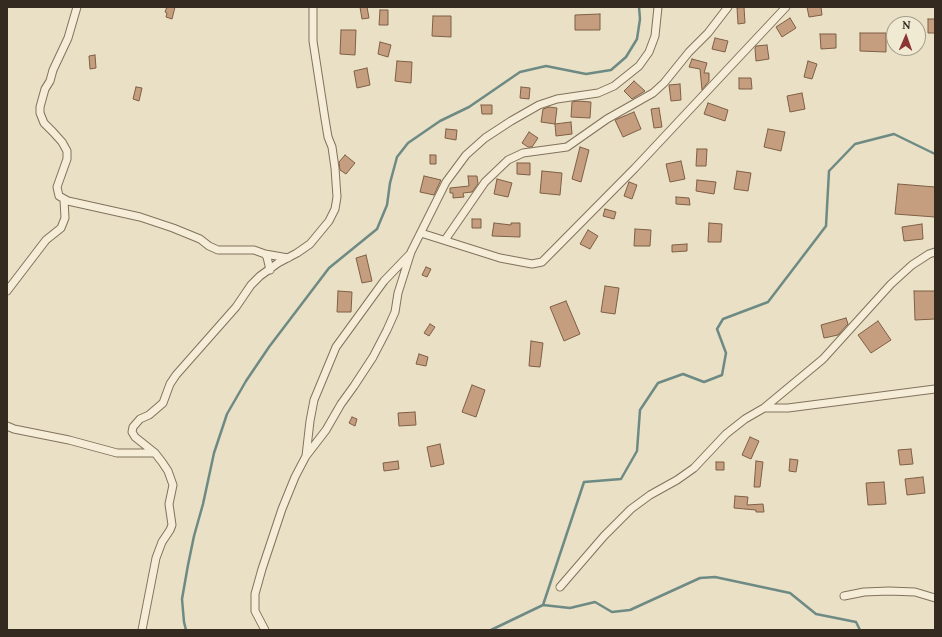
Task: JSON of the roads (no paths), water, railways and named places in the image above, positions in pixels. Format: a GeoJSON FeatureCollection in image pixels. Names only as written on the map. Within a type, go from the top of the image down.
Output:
{"type":"FeatureCollection","features":[{"type":"Feature","properties":{"kind":"street"},"geometry":{"type":"LineString","coordinates":[[77,7],[68,38],[53,70],[50,81],[45,89],[40,107],[40,113],[44,123],[62,142],[67,151],[66,166],[57,187],[58,196],[64,200],[140,217],[173,228],[200,239],[209,246],[218,250],[248,249],[264,254],[288,258]]}},
{"type":"Feature","properties":{"kind":"street"},"geometry":{"type":"LineString","coordinates":[[142,630],[156,558],[162,542],[172,525],[169,504],[173,485],[168,471],[155,453],[135,437],[132,432],[133,427],[140,419],[149,415],[163,403],[170,384],[176,375],[236,307],[251,285],[260,276],[278,263],[310,244],[329,221],[335,209],[337,197],[333,154],[326,125],[314,41],[313,7]]}},
{"type":"Feature","properties":{"kind":"street"},"geometry":{"type":"LineString","coordinates":[[265,630],[256,611],[255,594],[282,509],[295,477],[306,456],[326,430],[340,404],[354,386],[376,350],[395,312],[398,293],[411,252],[446,182],[466,155],[485,138],[511,121],[539,105],[557,99],[598,93],[614,86],[639,66],[649,52],[655,36],[658,7]]}},
{"type":"Feature","properties":{"kind":"street"},"geometry":{"type":"LineString","coordinates":[[445,240],[485,182],[508,160],[523,153],[567,147],[607,119],[653,93],[664,83],[728,7]]}},
{"type":"Feature","properties":{"kind":"street"},"geometry":{"type":"LineString","coordinates":[[421,233],[507,259],[532,264],[542,262],[635,168],[786,7]]}},
{"type":"Feature","properties":{"kind":"street"},"geometry":{"type":"LineString","coordinates":[[7,291],[46,240],[62,228],[66,218],[64,200]]}},
{"type":"Feature","properties":{"kind":"street"},"geometry":{"type":"LineString","coordinates":[[306,456],[314,400],[336,346],[384,280],[411,252]]}},
{"type":"Feature","properties":{"kind":"street"},"geometry":{"type":"LineString","coordinates":[[560,587],[604,536],[630,510],[650,495],[677,480],[694,468],[726,434],[744,419],[764,408],[823,359],[891,284],[912,265],[929,254],[935,252]]}},
{"type":"Feature","properties":{"kind":"street"},"geometry":{"type":"LineString","coordinates":[[264,254],[267,257],[270,270]]}},
{"type":"Feature","properties":{"kind":"street"},"geometry":{"type":"LineString","coordinates":[[764,408],[788,408],[935,389]]}},
{"type":"Feature","properties":{"kind":"street"},"geometry":{"type":"LineString","coordinates":[[7,426],[14,429],[69,440],[117,453],[155,453]]}},
{"type":"Feature","properties":{"kind":"street"},"geometry":{"type":"LineString","coordinates":[[844,596],[864,592],[889,591],[915,592],[935,598]]}},
{"type":"Feature","properties":{"kind":"waterway"},"geometry":{"type":"LineString","coordinates":[[186,630],[182,599],[188,565],[214,453],[227,414],[246,381],[269,347],[329,268],[377,229],[387,205],[390,183],[397,157],[408,143],[440,121],[469,107],[520,72],[546,66],[586,74],[611,70],[626,57],[637,39],[640,19],[639,7]]}},
{"type":"Feature","properties":{"kind":"waterway"},"geometry":{"type":"LineString","coordinates":[[491,630],[543,605],[584,482],[621,479],[637,451],[640,410],[658,383],[683,374],[704,382],[722,375],[726,353],[717,329],[723,319],[768,302],[826,226],[829,171],[855,144],[894,134],[935,154]]}},
{"type":"Feature","properties":{"kind":"waterway"},"geometry":{"type":"LineString","coordinates":[[543,605],[570,608],[595,602],[612,612],[630,610],[700,578],[715,577],[790,593],[816,614],[856,622],[860,630]]}}]}
